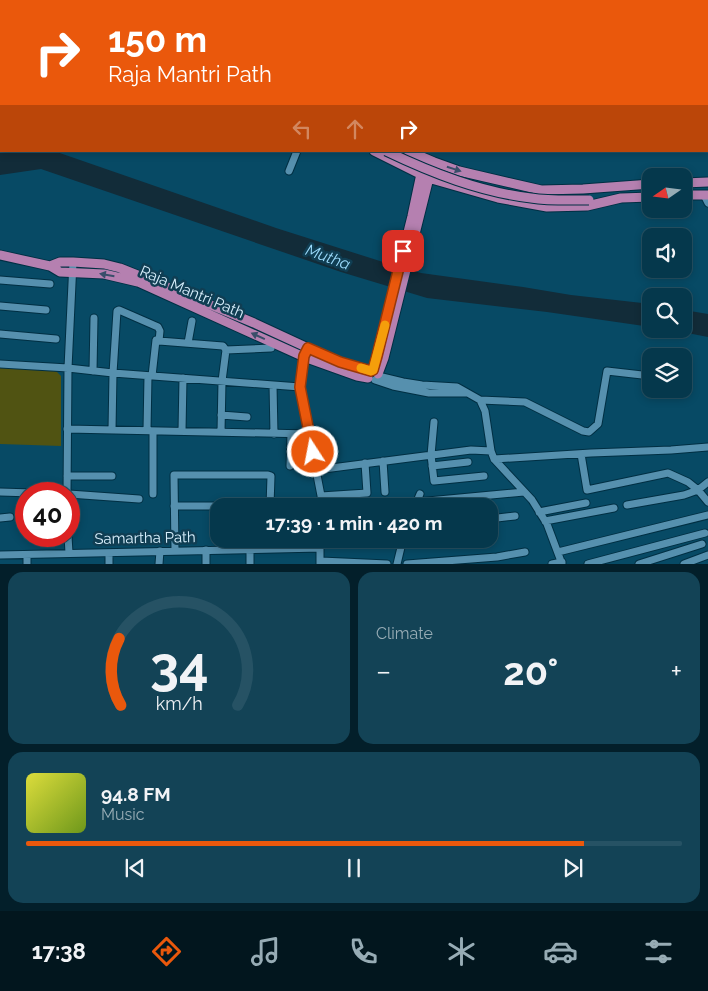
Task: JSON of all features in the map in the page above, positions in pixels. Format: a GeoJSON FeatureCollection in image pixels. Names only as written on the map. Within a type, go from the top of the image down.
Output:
{"type":"FeatureCollection","features":[{"type":"Feature","properties":{"kind":"main road"},"geometry":{"type":"LineString","coordinates":[[376,152],[425,176],[498,198],[547,207],[587,206],[621,198]]}},
{"type":"Feature","properties":{"kind":"main road"},"geometry":{"type":"LineString","coordinates":[[388,152],[450,179],[511,195],[552,200],[642,197]]}},
{"type":"Feature","properties":{"kind":"main road"},"geometry":{"type":"LineString","coordinates":[[410,152],[459,171],[541,190],[642,185]]}},
{"type":"Feature","properties":{"kind":"main road"},"geometry":{"type":"LineString","coordinates":[[50,266],[60,262],[73,262],[104,264],[120,268],[254,323],[306,352],[326,356],[374,375],[381,357],[429,160]]}},
{"type":"Feature","properties":{"kind":"main road"},"geometry":{"type":"LineString","coordinates":[[692,183],[708,182]]}},
{"type":"Feature","properties":{"kind":"main road"},"geometry":{"type":"LineString","coordinates":[[583,189],[610,193],[642,191]]}},
{"type":"Feature","properties":{"kind":"main road"},"geometry":{"type":"LineString","coordinates":[[692,192],[707,196]]}},
{"type":"Feature","properties":{"kind":"main road"},"geometry":{"type":"LineString","coordinates":[[692,196],[707,196]]}},
{"type":"Feature","properties":{"kind":"main road","name":"Raja Mantri Path"},"geometry":{"type":"LineString","coordinates":[[0,254],[50,266],[60,272],[104,274],[138,282],[306,352],[357,376],[374,375]]}},
{"type":"Feature","properties":{"kind":"street"},"geometry":{"type":"LineString","coordinates":[[289,170],[296,152]]}},
{"type":"Feature","properties":{"kind":"street"},"geometry":{"type":"LineString","coordinates":[[67,482],[68,368],[73,262]]}},
{"type":"Feature","properties":{"kind":"street"},"geometry":{"type":"LineString","coordinates":[[0,280],[50,284]]}},
{"type":"Feature","properties":{"kind":"street"},"geometry":{"type":"LineString","coordinates":[[0,306],[46,310]]}},
{"type":"Feature","properties":{"kind":"street"},"geometry":{"type":"LineString","coordinates":[[112,430],[116,311],[119,310],[158,327],[160,331],[159,340],[156,340],[151,376],[150,430],[153,494]]}},
{"type":"Feature","properties":{"kind":"street"},"geometry":{"type":"LineString","coordinates":[[93,370],[94,318]]}},
{"type":"Feature","properties":{"kind":"street"},"geometry":{"type":"LineString","coordinates":[[188,343],[192,321]]}},
{"type":"Feature","properties":{"kind":"street"},"geometry":{"type":"LineString","coordinates":[[0,334],[56,339]]}},
{"type":"Feature","properties":{"kind":"street"},"geometry":{"type":"LineString","coordinates":[[159,340],[223,346],[226,350],[271,348]]}},
{"type":"Feature","properties":{"kind":"street"},"geometry":{"type":"LineString","coordinates":[[221,432],[222,381],[226,350]]}},
{"type":"Feature","properties":{"kind":"street"},"geometry":{"type":"LineString","coordinates":[[306,352],[300,387],[321,496],[367,493],[365,464]]}},
{"type":"Feature","properties":{"kind":"street"},"geometry":{"type":"LineString","coordinates":[[0,364],[300,387]]}},
{"type":"Feature","properties":{"kind":"street"},"geometry":{"type":"LineString","coordinates":[[480,400],[525,402],[583,431],[589,432],[598,424],[607,371],[642,375]]}},
{"type":"Feature","properties":{"kind":"street"},"geometry":{"type":"LineString","coordinates":[[374,375],[422,385],[457,387],[480,400],[485,411],[494,459],[532,500],[545,521],[562,563],[552,564]]}},
{"type":"Feature","properties":{"kind":"street"},"geometry":{"type":"LineString","coordinates":[[182,431],[183,378]]}},
{"type":"Feature","properties":{"kind":"street"},"geometry":{"type":"LineString","coordinates":[[273,385],[274,434]]}},
{"type":"Feature","properties":{"kind":"street"},"geometry":{"type":"LineString","coordinates":[[222,416],[247,417]]}},
{"type":"Feature","properties":{"kind":"street"},"geometry":{"type":"LineString","coordinates":[[434,422],[431,455],[434,481],[484,476]]}},
{"type":"Feature","properties":{"kind":"street"},"geometry":{"type":"LineString","coordinates":[[67,429],[310,434]]}},
{"type":"Feature","properties":{"kind":"street"},"geometry":{"type":"LineString","coordinates":[[290,466],[291,434]]}},
{"type":"Feature","properties":{"kind":"street"},"geometry":{"type":"LineString","coordinates":[[494,459],[708,447]]}},
{"type":"Feature","properties":{"kind":"street"},"geometry":{"type":"LineString","coordinates":[[316,470],[470,450],[491,451]]}},
{"type":"Feature","properties":{"kind":"street"},"geometry":{"type":"LineString","coordinates":[[582,454],[587,490],[668,474],[688,482],[707,499]]}},
{"type":"Feature","properties":{"kind":"street"},"geometry":{"type":"LineString","coordinates":[[383,461],[385,492]]}},
{"type":"Feature","properties":{"kind":"street"},"geometry":{"type":"LineString","coordinates":[[432,466],[468,462]]}},
{"type":"Feature","properties":{"kind":"street"},"geometry":{"type":"LineString","coordinates":[[175,551],[174,475],[268,475],[271,476],[270,498]]}},
{"type":"Feature","properties":{"kind":"street"},"geometry":{"type":"LineString","coordinates":[[67,476],[112,476]]}},
{"type":"Feature","properties":{"kind":"street"},"geometry":{"type":"LineString","coordinates":[[627,505],[684,495],[698,490],[708,482]]}},
{"type":"Feature","properties":{"kind":"street"},"geometry":{"type":"LineString","coordinates":[[0,492],[15,492]]}},
{"type":"Feature","properties":{"kind":"street"},"geometry":{"type":"LineString","coordinates":[[470,498],[524,492]]}},
{"type":"Feature","properties":{"kind":"street"},"geometry":{"type":"LineString","coordinates":[[418,498],[420,494]]}},
{"type":"Feature","properties":{"kind":"street"},"geometry":{"type":"LineString","coordinates":[[80,495],[139,499]]}},
{"type":"Feature","properties":{"kind":"street"},"geometry":{"type":"LineString","coordinates":[[539,512],[586,503]]}},
{"type":"Feature","properties":{"kind":"street"},"geometry":{"type":"LineString","coordinates":[[174,506],[210,506]]}},
{"type":"Feature","properties":{"kind":"street"},"geometry":{"type":"LineString","coordinates":[[545,521],[614,508]]}},
{"type":"Feature","properties":{"kind":"street"},"geometry":{"type":"LineString","coordinates":[[558,552],[708,515]]}},
{"type":"Feature","properties":{"kind":"street"},"geometry":{"type":"LineString","coordinates":[[498,518],[515,516]]}},
{"type":"Feature","properties":{"kind":"street"},"geometry":{"type":"LineString","coordinates":[[0,518],[10,518]]}},
{"type":"Feature","properties":{"kind":"street"},"geometry":{"type":"LineString","coordinates":[[588,564],[705,533]]}},
{"type":"Feature","properties":{"kind":"street"},"geometry":{"type":"LineString","coordinates":[[639,564],[702,544]]}},
{"type":"Feature","properties":{"kind":"street"},"geometry":{"type":"LineString","coordinates":[[69,547],[69,554]]}},
{"type":"Feature","properties":{"kind":"street"},"geometry":{"type":"LineString","coordinates":[[320,548],[320,562],[387,564]]}},
{"type":"Feature","properties":{"kind":"street","name":"Samartha Path"},"geometry":{"type":"LineString","coordinates":[[0,555],[320,548]]}},
{"type":"Feature","properties":{"kind":"street"},"geometry":{"type":"LineString","coordinates":[[397,564],[401,548]]}},
{"type":"Feature","properties":{"kind":"street"},"geometry":{"type":"LineString","coordinates":[[206,550],[206,564]]}},
{"type":"Feature","properties":{"kind":"street"},"geometry":{"type":"LineString","coordinates":[[250,550],[250,564]]}},
{"type":"Feature","properties":{"kind":"street"},"geometry":{"type":"LineString","coordinates":[[160,552],[160,564]]}},
{"type":"Feature","properties":{"kind":"street"},"geometry":{"type":"LineString","coordinates":[[407,564],[496,557],[525,552]]}},
{"type":"Feature","properties":{"kind":"street"},"geometry":{"type":"LineString","coordinates":[[109,553],[109,564]]}},
{"type":"Feature","properties":{"kind":"street"},"geometry":{"type":"LineString","coordinates":[[27,554],[27,564]]}},
{"type":"Feature","properties":{"kind":"street"},"geometry":{"type":"LineString","coordinates":[[684,564],[708,555]]}},
{"type":"Feature","properties":{"kind":"shaded area"},"geometry":{"type":"Polygon","coordinates":[[[0,367],[49,369],[61,376],[61,446],[0,444],[0,367]]]}},
{"type":"Feature","properties":{"kind":"water","name":"Mutha"},"geometry":{"type":"Polygon","coordinates":[[[0,152],[57,152],[276,228],[421,273],[571,295],[642,303],[642,326],[427,298],[341,272],[41,169],[0,175],[0,152]]]}},
{"type":"Feature","properties":{"kind":"water"},"geometry":{"type":"Polygon","coordinates":[[[692,311],[708,314],[708,337],[692,334],[692,311]]]}},
{"type":"Feature","properties":{"kind":"slow traffic"},"geometry":{"type":"LineString","coordinates":[[361,368],[373,370],[385,325]]}},
{"type":"Feature","properties":{"kind":"route"},"geometry":{"type":"LineString","coordinates":[[313,452],[300,387],[304,356],[308,348],[340,362],[373,370],[403,251]]}}]}
